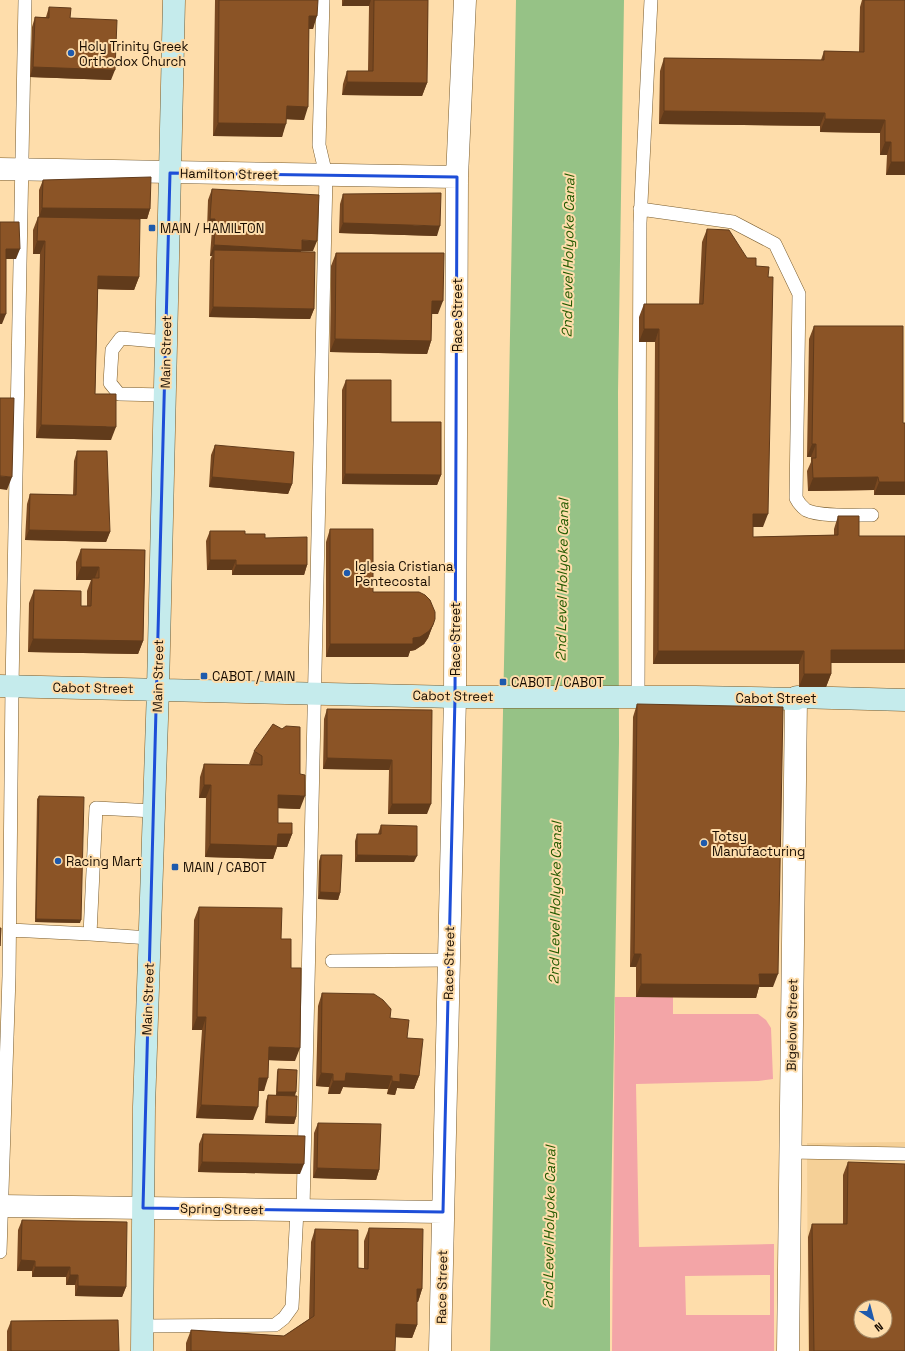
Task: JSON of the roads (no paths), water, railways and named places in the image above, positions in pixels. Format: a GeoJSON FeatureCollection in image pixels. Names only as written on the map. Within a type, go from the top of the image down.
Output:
{"type":"FeatureCollection","features":[{"type":"Feature","properties":{"kind":"main road","name":"Main Street"},"geometry":{"type":"LineString","coordinates":[[142,1351],[144,1107],[158,689],[174,0]]}},
{"type":"Feature","properties":{"kind":"main road","name":"Cabot Street"},"geometry":{"type":"LineString","coordinates":[[6,686],[462,697],[796,699],[798,697],[905,700]]}},
{"type":"Feature","properties":{"kind":"street","name":"Race Street"},"geometry":{"type":"LineString","coordinates":[[440,1351],[449,960],[462,697],[458,177],[465,0]]}},
{"type":"Feature","properties":{"kind":"street","name":"Hamilton Street"},"geometry":{"type":"LineString","coordinates":[[0,169],[458,177]]}},
{"type":"Feature","properties":{"kind":"street","name":"Bigelow Street"},"geometry":{"type":"LineString","coordinates":[[788,1351],[796,699]]}},
{"type":"Feature","properties":{"kind":"street","name":"Spring Street"},"geometry":{"type":"LineString","coordinates":[[1,1206],[443,1212]]}},
{"type":"Feature","properties":{"kind":"lane"},"geometry":{"type":"LineString","coordinates":[[0,1252],[9,976],[6,924],[6,686],[22,170],[25,0]]}},
{"type":"Feature","properties":{"kind":"lane"},"geometry":{"type":"LineString","coordinates":[[142,1326],[275,1324],[284,1318],[292,1307],[300,1210],[315,693],[326,175],[319,146],[323,0]]}},
{"type":"Feature","properties":{"kind":"lane"},"geometry":{"type":"LineString","coordinates":[[634,697],[640,209],[651,0]]}},
{"type":"Feature","properties":{"kind":"lane"},"geometry":{"type":"LineString","coordinates":[[640,209],[733,222],[775,244],[798,294],[796,498],[806,510],[827,514],[872,515]]}},
{"type":"Feature","properties":{"kind":"lane"},"geometry":{"type":"LineString","coordinates":[[165,395],[119,394],[110,383],[112,350],[121,338],[166,342]]}},
{"type":"Feature","properties":{"kind":"lane"},"geometry":{"type":"LineString","coordinates":[[90,934],[96,808],[154,811]]}},
{"type":"Feature","properties":{"kind":"lane"},"geometry":{"type":"LineString","coordinates":[[6,924],[90,934],[150,938]]}},
{"type":"Feature","properties":{"kind":"lane"},"geometry":{"type":"LineString","coordinates":[[332,960],[449,960]]}},
{"type":"Feature","properties":{"kind":"lane"},"geometry":{"type":"LineString","coordinates":[[790,1152],[905,1154]]}},
{"type":"Feature","properties":{"kind":"water","name":"2nd Level Holyoke Canal"},"geometry":{"type":"Polygon","coordinates":[[[516,0],[624,0],[618,392],[619,743],[610,1351],[490,1351],[516,0]]]}},
{"type":"Feature","properties":{"kind":"place","name":"Holy Trinity Greek Orthodox Church"},"geometry":{"type":"Point","coordinates":[71,53]}},
{"type":"Feature","properties":{"kind":"place","name":"MAIN / HAMILTON"},"geometry":{"type":"Point","coordinates":[152,228]}},
{"type":"Feature","properties":{"kind":"place","name":"Iglesia Cristiana Pentecostal"},"geometry":{"type":"Point","coordinates":[347,573]}},
{"type":"Feature","properties":{"kind":"place","name":"CABOT / MAIN"},"geometry":{"type":"Point","coordinates":[204,676]}},
{"type":"Feature","properties":{"kind":"place","name":"CABOT / CABOT"},"geometry":{"type":"Point","coordinates":[503,682]}},
{"type":"Feature","properties":{"kind":"place","name":"Totsy Manufacturing"},"geometry":{"type":"Point","coordinates":[704,843]}},
{"type":"Feature","properties":{"kind":"place","name":"Racing Mart"},"geometry":{"type":"Point","coordinates":[58,861]}},
{"type":"Feature","properties":{"kind":"place","name":"MAIN / CABOT"},"geometry":{"type":"Point","coordinates":[175,867]}}]}
